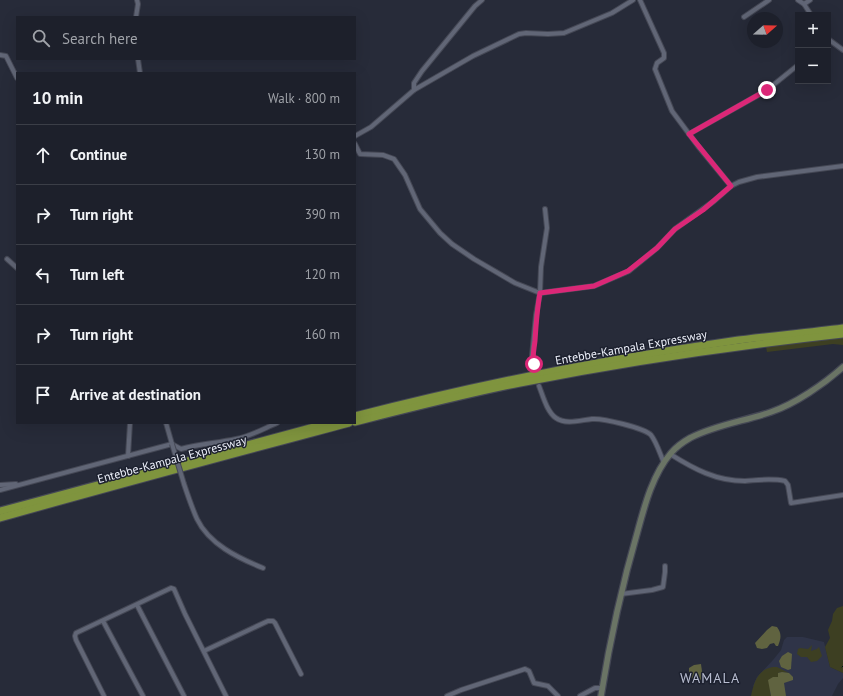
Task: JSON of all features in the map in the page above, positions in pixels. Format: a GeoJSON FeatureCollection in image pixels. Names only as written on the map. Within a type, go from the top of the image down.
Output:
{"type":"FeatureCollection","features":[{"type":"Feature","properties":{"kind":"highway","name":"Entebbe-Kampala Expressway"},"geometry":{"type":"LineString","coordinates":[[356,416],[466,389],[597,363],[732,341],[843,328]]}},
{"type":"Feature","properties":{"kind":"highway","name":"Entebbe-Kampala Expressway"},"geometry":{"type":"LineString","coordinates":[[356,422],[512,385],[598,369],[702,352],[843,334]]}},
{"type":"Feature","properties":{"kind":"highway","name":"Entebbe-Kampala Expressway"},"geometry":{"type":"LineString","coordinates":[[0,510],[325,424]]}},
{"type":"Feature","properties":{"kind":"highway","name":"Entebbe-Kampala Expressway"},"geometry":{"type":"LineString","coordinates":[[0,518],[120,484],[346,424]]}},
{"type":"Feature","properties":{"kind":"main road"},"geometry":{"type":"LineString","coordinates":[[601,696],[628,563],[653,484],[670,454],[678,446],[696,435],[775,410],[808,393],[843,367]]}},
{"type":"Feature","properties":{"kind":"street"},"geometry":{"type":"LineString","coordinates":[[136,16],[138,4],[137,0]]}},
{"type":"Feature","properties":{"kind":"street"},"geometry":{"type":"LineString","coordinates":[[414,90],[414,83],[422,71],[471,11],[482,0]]}},
{"type":"Feature","properties":{"kind":"street"},"geometry":{"type":"LineString","coordinates":[[356,135],[371,127],[414,90],[473,56],[519,34],[564,33],[612,13],[634,0]]}},
{"type":"Feature","properties":{"kind":"street"},"geometry":{"type":"LineString","coordinates":[[640,0],[664,53],[664,58],[657,63],[655,69],[672,110],[689,134],[731,186]]}},
{"type":"Feature","properties":{"kind":"street"},"geometry":{"type":"LineString","coordinates":[[744,17],[769,0]]}},
{"type":"Feature","properties":{"kind":"street"},"geometry":{"type":"LineString","coordinates":[[798,0],[804,4],[809,12]]}},
{"type":"Feature","properties":{"kind":"street"},"geometry":{"type":"LineString","coordinates":[[804,4],[810,0]]}},
{"type":"Feature","properties":{"kind":"street"},"geometry":{"type":"LineString","coordinates":[[831,42],[843,50]]}},
{"type":"Feature","properties":{"kind":"street"},"geometry":{"type":"LineString","coordinates":[[0,55],[6,56],[16,76]]}},
{"type":"Feature","properties":{"kind":"street"},"geometry":{"type":"LineString","coordinates":[[138,60],[140,72]]}},
{"type":"Feature","properties":{"kind":"street"},"geometry":{"type":"LineString","coordinates":[[689,134],[767,90],[795,67]]}},
{"type":"Feature","properties":{"kind":"street"},"geometry":{"type":"LineString","coordinates":[[356,146],[360,154],[383,155],[394,159],[405,175],[420,209],[440,233],[452,244],[515,283],[540,293],[594,286],[628,271],[657,248],[672,232],[714,201],[731,186],[757,177],[790,174],[809,169],[843,166]]}},
{"type":"Feature","properties":{"kind":"street"},"geometry":{"type":"LineString","coordinates":[[534,368],[532,356],[540,293],[541,267],[547,228],[545,209]]}},
{"type":"Feature","properties":{"kind":"street"},"geometry":{"type":"LineString","coordinates":[[7,259],[16,267]]}},
{"type":"Feature","properties":{"kind":"street"},"geometry":{"type":"LineString","coordinates":[[539,386],[555,418],[569,422],[594,418],[604,419],[647,432],[654,440],[664,463]]}},
{"type":"Feature","properties":{"kind":"street"},"geometry":{"type":"LineString","coordinates":[[128,456],[130,424]]}},
{"type":"Feature","properties":{"kind":"street"},"geometry":{"type":"LineString","coordinates":[[166,424],[184,484],[197,520],[210,538],[227,550],[263,568]]}},
{"type":"Feature","properties":{"kind":"street"},"geometry":{"type":"LineString","coordinates":[[0,490],[172,444],[181,449],[190,446],[236,439],[254,434],[275,424]]}},
{"type":"Feature","properties":{"kind":"street"},"geometry":{"type":"LineString","coordinates":[[670,454],[690,466],[717,478],[728,480],[776,479],[785,481],[788,485],[791,503],[843,495]]}},
{"type":"Feature","properties":{"kind":"street"},"geometry":{"type":"LineString","coordinates":[[0,485],[25,483]]}},
{"type":"Feature","properties":{"kind":"street"},"geometry":{"type":"LineString","coordinates":[[621,594],[663,587],[665,566]]}},
{"type":"Feature","properties":{"kind":"street"},"geometry":{"type":"LineString","coordinates":[[104,696],[75,636],[76,634],[171,588],[174,589],[226,696]]}},
{"type":"Feature","properties":{"kind":"street"},"geometry":{"type":"LineString","coordinates":[[137,604],[184,696]]}},
{"type":"Feature","properties":{"kind":"street"},"geometry":{"type":"LineString","coordinates":[[103,621],[143,696]]}},
{"type":"Feature","properties":{"kind":"street"},"geometry":{"type":"LineString","coordinates":[[204,651],[268,621],[273,621],[301,674]]}},
{"type":"Feature","properties":{"kind":"street"},"geometry":{"type":"LineString","coordinates":[[447,696],[525,669],[529,671],[534,683],[548,686],[558,696]]}},
{"type":"Feature","properties":{"kind":"street"},"geometry":{"type":"LineString","coordinates":[[580,696],[595,688],[603,688]]}},
{"type":"Feature","properties":{"kind":"shaded area"},"geometry":{"type":"Polygon","coordinates":[[[787,637],[803,637],[824,642],[830,667],[843,673],[843,678],[832,696],[761,696],[753,686],[757,677],[781,650],[784,640],[787,637]]]}},
{"type":"Feature","properties":{"kind":"green space"},"geometry":{"type":"Polygon","coordinates":[[[843,337],[843,345],[833,344],[767,352],[766,347],[843,337]]]}},
{"type":"Feature","properties":{"kind":"green space"},"geometry":{"type":"Polygon","coordinates":[[[843,606],[843,673],[830,667],[825,647],[830,638],[828,630],[833,614],[837,608],[843,606]]]}},
{"type":"Feature","properties":{"kind":"green space"},"geometry":{"type":"Polygon","coordinates":[[[772,626],[777,627],[780,632],[778,646],[774,643],[770,644],[767,648],[757,648],[755,643],[772,626]]]}},
{"type":"Feature","properties":{"kind":"green space"},"geometry":{"type":"Polygon","coordinates":[[[812,645],[811,651],[819,647],[822,656],[817,661],[811,662],[807,657],[801,657],[797,654],[798,649],[808,649],[812,645]]]}},
{"type":"Feature","properties":{"kind":"green space"},"geometry":{"type":"Polygon","coordinates":[[[788,652],[792,654],[791,669],[788,670],[781,667],[779,661],[782,656],[788,652]]]}},
{"type":"Feature","properties":{"kind":"green space"},"geometry":{"type":"Polygon","coordinates":[[[701,664],[703,679],[698,681],[689,677],[689,668],[694,665],[701,664]]]}},
{"type":"Feature","properties":{"kind":"green space"},"geometry":{"type":"Polygon","coordinates":[[[773,667],[777,667],[789,673],[778,673],[778,678],[770,692],[771,696],[751,696],[755,681],[760,673],[773,667]]]}},
{"type":"Feature","properties":{"kind":"green space"},"geometry":{"type":"Polygon","coordinates":[[[778,673],[789,673],[793,677],[793,680],[784,683],[786,696],[771,696],[768,680],[773,677],[778,677],[778,673]]]}},
{"type":"Feature","properties":{"kind":"district","name":"WAMALA"},"geometry":{"type":"Point","coordinates":[710,678]}},
{"type":"Feature","properties":{"kind":"route"},"geometry":{"type":"LineString","coordinates":[[534,364],[532,356],[540,293],[594,286],[628,271],[657,248],[675,229],[722,195],[731,186],[689,134],[767,90]]}}]}
